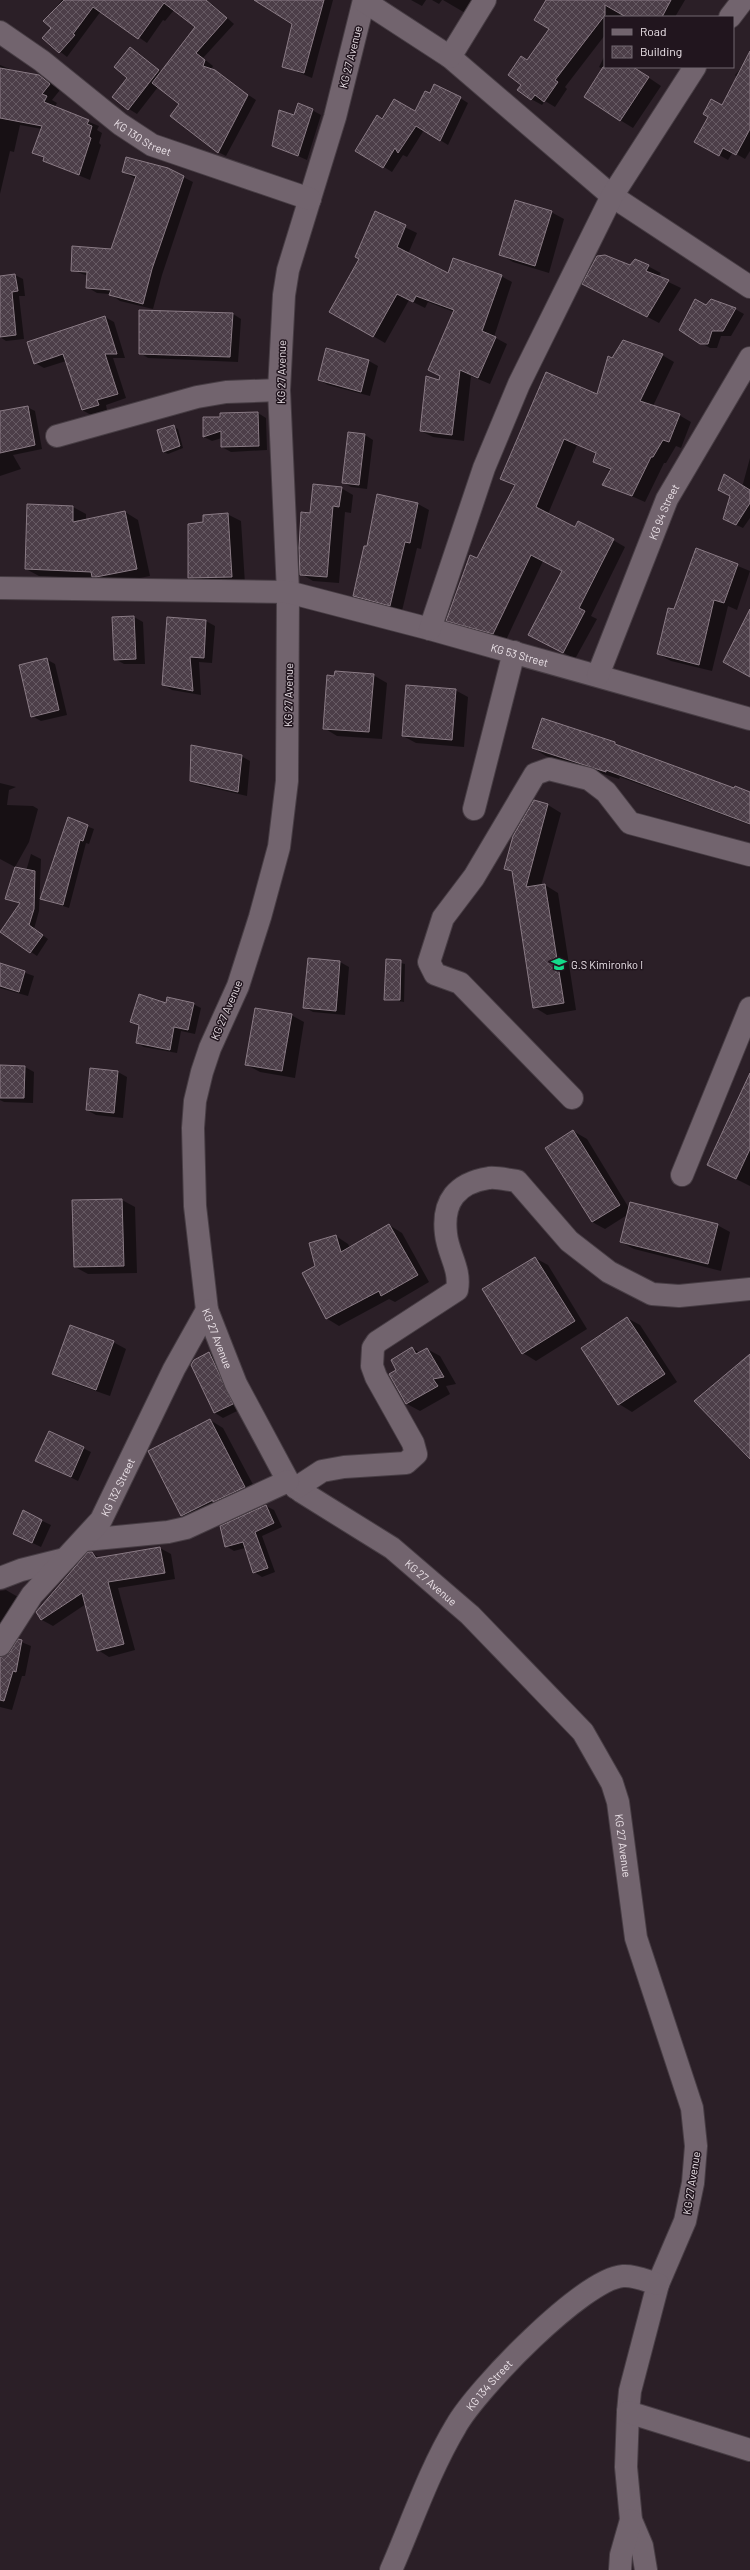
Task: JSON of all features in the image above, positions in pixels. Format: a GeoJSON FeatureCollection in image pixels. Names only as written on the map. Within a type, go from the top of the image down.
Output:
{"type":"FeatureCollection","features":[{"type":"Feature","properties":{"kind":"street"},"geometry":{"type":"LineString","coordinates":[[450,57],[485,0]]}},
{"type":"Feature","properties":{"kind":"street"},"geometry":{"type":"LineString","coordinates":[[731,16],[743,0]]}},
{"type":"Feature","properties":{"kind":"street"},"geometry":{"type":"LineString","coordinates":[[364,1],[450,57],[612,196],[750,287]]}},
{"type":"Feature","properties":{"kind":"street","name":"KG 27 Avenue"},"geometry":{"type":"LineString","coordinates":[[364,1],[335,116],[288,270],[284,295],[279,390],[288,592],[287,782],[279,847],[240,979],[210,1048],[195,1102],[193,1128],[195,1206],[203,1292],[207,1310],[236,1384],[292,1484],[392,1548],[470,1615],[583,1732],[612,1783],[618,1802],[636,1938],[692,2108],[696,2146],[693,2183],[685,2221],[658,2284],[634,2376],[628,2412],[626,2468],[631,2520],[642,2546],[646,2570]]}},
{"type":"Feature","properties":{"kind":"street","name":"KG 130 Street"},"geometry":{"type":"LineString","coordinates":[[0,32],[42,61],[120,124],[152,144],[310,199]]}},
{"type":"Feature","properties":{"kind":"street"},"geometry":{"type":"LineString","coordinates":[[430,629],[484,468],[518,384],[612,196],[694,68]]}},
{"type":"Feature","properties":{"kind":"street","name":"KG 94 Street"},"geometry":{"type":"LineString","coordinates":[[598,675],[667,499],[750,358]]}},
{"type":"Feature","properties":{"kind":"street"},"geometry":{"type":"LineString","coordinates":[[57,436],[197,397],[226,392],[279,390]]}},
{"type":"Feature","properties":{"kind":"street","name":"KG 53 Street"},"geometry":{"type":"LineString","coordinates":[[0,588],[288,592],[598,675],[750,719]]}},
{"type":"Feature","properties":{"kind":"street"},"geometry":{"type":"LineString","coordinates":[[474,809],[514,652]]}},
{"type":"Feature","properties":{"kind":"street"},"geometry":{"type":"LineString","coordinates":[[572,1098],[460,983],[435,974],[430,962],[443,918],[474,877],[535,774],[550,768],[589,779],[606,792],[630,823],[750,855]]}},
{"type":"Feature","properties":{"kind":"street"},"geometry":{"type":"LineString","coordinates":[[682,1175],[750,1008]]}},
{"type":"Feature","properties":{"kind":"street"},"geometry":{"type":"LineString","coordinates":[[85,1540],[168,1532],[186,1528],[322,1471],[344,1467],[406,1463],[416,1454],[414,1443],[376,1377],[371,1357],[377,1342],[457,1290],[457,1267],[446,1235],[446,1210],[453,1194],[466,1185],[490,1178],[517,1181],[570,1241],[609,1272],[652,1294],[679,1296],[750,1289]]}},
{"type":"Feature","properties":{"kind":"street","name":"KG 132 Street"},"geometry":{"type":"LineString","coordinates":[[0,1645],[32,1595],[65,1559],[85,1540],[101,1520],[174,1369],[207,1310]]}},
{"type":"Feature","properties":{"kind":"street"},"geometry":{"type":"LineString","coordinates":[[0,1578],[21,1570],[65,1559]]}},
{"type":"Feature","properties":{"kind":"street","name":"KG 134 Street"},"geometry":{"type":"LineString","coordinates":[[391,2570],[443,2449],[456,2424],[488,2384],[542,2330],[598,2284],[622,2276],[658,2284]]}},
{"type":"Feature","properties":{"kind":"street"},"geometry":{"type":"LineString","coordinates":[[628,2412],[750,2450]]}},
{"type":"Feature","properties":{"kind":"street","name":"KG 27 Avenue"},"geometry":{"type":"LineString","coordinates":[[620,2570],[621,2555],[631,2520]]}},
{"type":"Feature","properties":{"kind":"building"},"geometry":{"type":"Polygon","coordinates":[[[64,0],[206,0],[227,18],[196,53],[205,60],[203,66],[215,70],[248,95],[218,153],[170,116],[179,104],[152,83],[195,27],[164,3],[138,39],[93,7],[73,34],[75,35],[59,53],[42,38],[51,28],[43,21],[64,0]]]}},
{"type":"Feature","properties":{"kind":"building"},"geometry":{"type":"Polygon","coordinates":[[[254,0],[324,0],[304,73],[282,67],[292,24],[254,0]]]}},
{"type":"Feature","properties":{"kind":"building"},"geometry":{"type":"Polygon","coordinates":[[[546,0],[671,0],[663,16],[624,16],[605,5],[605,15],[555,80],[558,82],[544,102],[535,95],[531,100],[517,90],[521,85],[508,75],[521,56],[527,60],[549,29],[534,20],[546,0]]]}},
{"type":"Feature","properties":{"kind":"building"},"geometry":{"type":"Polygon","coordinates":[[[130,47],[159,70],[128,110],[112,97],[127,78],[114,67],[130,47]]]}},
{"type":"Feature","properties":{"kind":"building"},"geometry":{"type":"Polygon","coordinates":[[[750,51],[750,129],[736,155],[723,148],[719,156],[694,142],[708,117],[703,114],[711,99],[722,105],[750,51]]]}},
{"type":"Feature","properties":{"kind":"building"},"geometry":{"type":"Polygon","coordinates":[[[603,67],[635,68],[649,77],[620,121],[584,97],[603,67]]]}},
{"type":"Feature","properties":{"kind":"building"},"geometry":{"type":"Polygon","coordinates":[[[0,68],[39,75],[50,84],[42,94],[47,96],[44,102],[89,120],[87,124],[92,126],[89,137],[91,138],[79,175],[43,161],[44,157],[32,153],[42,126],[0,118],[0,68]]]}},
{"type":"Feature","properties":{"kind":"building"},"geometry":{"type":"Polygon","coordinates":[[[434,84],[461,97],[440,141],[416,126],[398,153],[395,148],[383,168],[355,151],[377,115],[382,119],[394,99],[415,111],[425,91],[430,93],[434,84]]]}},
{"type":"Feature","properties":{"kind":"building"},"geometry":{"type":"Polygon","coordinates":[[[298,103],[313,109],[298,156],[272,146],[279,110],[294,115],[298,103]]]}},
{"type":"Feature","properties":{"kind":"building"},"geometry":{"type":"Polygon","coordinates":[[[126,157],[168,168],[184,176],[152,269],[143,304],[109,295],[111,290],[86,288],[87,272],[71,271],[72,246],[111,249],[136,176],[122,172],[126,157]]]}},
{"type":"Feature","properties":{"kind":"building"},"geometry":{"type":"Polygon","coordinates":[[[515,200],[552,211],[535,266],[499,255],[515,200]]]}},
{"type":"Feature","properties":{"kind":"building"},"geometry":{"type":"Polygon","coordinates":[[[375,211],[406,225],[397,247],[448,273],[453,258],[502,275],[482,331],[496,337],[478,378],[460,370],[452,435],[420,431],[426,376],[439,380],[440,376],[428,370],[454,310],[416,296],[413,302],[397,294],[373,337],[329,312],[359,259],[355,257],[375,211]]]}},
{"type":"Feature","properties":{"kind":"building"},"geometry":{"type":"Polygon","coordinates":[[[605,255],[630,265],[635,259],[649,265],[646,271],[669,280],[647,317],[582,284],[597,256],[605,255]]]}},
{"type":"Feature","properties":{"kind":"building"},"geometry":{"type":"Polygon","coordinates":[[[15,274],[18,291],[12,292],[16,335],[0,337],[0,276],[15,274]]]}},
{"type":"Feature","properties":{"kind":"building"},"geometry":{"type":"Polygon","coordinates":[[[695,299],[706,305],[711,299],[736,308],[723,331],[712,331],[708,344],[700,344],[679,330],[695,299]]]}},
{"type":"Feature","properties":{"kind":"building"},"geometry":{"type":"Polygon","coordinates":[[[139,310],[233,313],[230,357],[139,354],[139,310]]]}},
{"type":"Feature","properties":{"kind":"building"},"geometry":{"type":"Polygon","coordinates":[[[105,316],[117,354],[105,354],[118,394],[97,400],[99,405],[82,410],[63,354],[34,364],[27,342],[105,316]]]}},
{"type":"Feature","properties":{"kind":"building"},"geometry":{"type":"Polygon","coordinates":[[[623,340],[663,354],[640,401],[680,414],[669,442],[663,440],[653,457],[651,457],[632,496],[602,485],[611,469],[593,462],[596,453],[564,439],[536,507],[575,527],[578,521],[614,539],[579,608],[585,611],[563,653],[528,635],[562,571],[531,555],[493,634],[446,621],[470,555],[477,558],[515,485],[500,479],[546,372],[597,394],[608,356],[612,358],[623,340]]]}},
{"type":"Feature","properties":{"kind":"building"},"geometry":{"type":"Polygon","coordinates":[[[326,348],[369,360],[361,392],[318,380],[326,348]]]}},
{"type":"Feature","properties":{"kind":"building"},"geometry":{"type":"Polygon","coordinates":[[[28,406],[35,445],[0,453],[0,411],[28,406]]]}},
{"type":"Feature","properties":{"kind":"building"},"geometry":{"type":"Polygon","coordinates":[[[258,412],[259,446],[221,447],[221,431],[203,437],[203,417],[220,417],[220,413],[258,412]]]}},
{"type":"Feature","properties":{"kind":"building"},"geometry":{"type":"Polygon","coordinates":[[[174,425],[180,446],[163,452],[157,430],[174,425]]]}},
{"type":"Feature","properties":{"kind":"building"},"geometry":{"type":"Polygon","coordinates":[[[348,432],[365,434],[359,485],[342,483],[348,432]]]}},
{"type":"Feature","properties":{"kind":"building"},"geometry":{"type":"Polygon","coordinates":[[[724,474],[750,490],[750,503],[736,525],[723,519],[730,496],[718,490],[724,474]]]}},
{"type":"Feature","properties":{"kind":"building"},"geometry":{"type":"Polygon","coordinates":[[[313,484],[342,487],[339,507],[333,506],[327,577],[300,575],[299,548],[301,512],[310,513],[313,484]]]}},
{"type":"Feature","properties":{"kind":"building"},"geometry":{"type":"Polygon","coordinates":[[[377,494],[418,503],[410,543],[405,542],[390,606],[353,596],[364,546],[367,546],[377,494]]]}},
{"type":"Feature","properties":{"kind":"building"},"geometry":{"type":"Polygon","coordinates":[[[27,504],[73,506],[73,522],[125,511],[137,569],[92,577],[91,572],[25,569],[27,504]]]}},
{"type":"Feature","properties":{"kind":"building"},"geometry":{"type":"Polygon","coordinates":[[[228,513],[232,577],[188,578],[188,524],[203,522],[203,515],[228,513]]]}},
{"type":"Feature","properties":{"kind":"building"},"geometry":{"type":"Polygon","coordinates":[[[696,548],[738,564],[724,603],[714,600],[699,665],[657,654],[668,608],[674,609],[696,548]]]}},
{"type":"Feature","properties":{"kind":"building"},"geometry":{"type":"Polygon","coordinates":[[[750,609],[750,677],[723,662],[750,609]]]}},
{"type":"Feature","properties":{"kind":"building"},"geometry":{"type":"Polygon","coordinates":[[[134,616],[136,659],[114,660],[112,617],[134,616]]]}},
{"type":"Feature","properties":{"kind":"building"},"geometry":{"type":"Polygon","coordinates":[[[167,617],[206,620],[204,658],[190,657],[193,691],[162,685],[167,617]]]}},
{"type":"Feature","properties":{"kind":"building"},"geometry":{"type":"Polygon","coordinates":[[[47,658],[59,710],[31,717],[19,665],[47,658]]]}},
{"type":"Feature","properties":{"kind":"building"},"geometry":{"type":"Polygon","coordinates":[[[335,671],[374,674],[369,732],[323,729],[327,675],[334,676],[335,671]]]}},
{"type":"Feature","properties":{"kind":"building"},"geometry":{"type":"Polygon","coordinates":[[[406,685],[456,689],[452,740],[402,736],[406,685]]]}},
{"type":"Feature","properties":{"kind":"building"},"geometry":{"type":"Polygon","coordinates":[[[542,718],[615,742],[615,744],[734,788],[735,786],[750,792],[750,824],[606,770],[606,772],[532,748],[542,718]]]}},
{"type":"Feature","properties":{"kind":"building"},"geometry":{"type":"Polygon","coordinates":[[[191,745],[242,755],[238,792],[190,781],[191,745]]]}},
{"type":"Feature","properties":{"kind":"building"},"geometry":{"type":"Polygon","coordinates":[[[534,800],[548,804],[526,887],[545,884],[564,1003],[533,1008],[512,871],[504,869],[513,836],[534,800]]]}},
{"type":"Feature","properties":{"kind":"building"},"geometry":{"type":"Polygon","coordinates":[[[68,817],[88,825],[83,841],[80,840],[63,905],[40,899],[68,817]]]}},
{"type":"Feature","properties":{"kind":"building"},"geometry":{"type":"Polygon","coordinates":[[[15,867],[35,871],[34,909],[29,925],[43,935],[30,953],[0,932],[20,903],[5,899],[15,867]]]}},
{"type":"Feature","properties":{"kind":"building"},"geometry":{"type":"Polygon","coordinates":[[[308,958],[340,961],[336,1011],[303,1008],[308,958]]]}},
{"type":"Feature","properties":{"kind":"building"},"geometry":{"type":"Polygon","coordinates":[[[386,959],[401,960],[400,1000],[384,1000],[386,959]]]}},
{"type":"Feature","properties":{"kind":"building"},"geometry":{"type":"Polygon","coordinates":[[[0,963],[25,971],[19,992],[0,986],[0,963]]]}},
{"type":"Feature","properties":{"kind":"building"},"geometry":{"type":"Polygon","coordinates":[[[139,994],[166,1003],[167,997],[194,1003],[188,1030],[174,1027],[170,1050],[136,1043],[139,1025],[130,1022],[139,994]]]}},
{"type":"Feature","properties":{"kind":"building"},"geometry":{"type":"Polygon","coordinates":[[[255,1008],[292,1014],[282,1071],[245,1065],[255,1008]]]}},
{"type":"Feature","properties":{"kind":"building"},"geometry":{"type":"Polygon","coordinates":[[[0,1065],[25,1066],[24,1098],[0,1098],[0,1065]]]}},
{"type":"Feature","properties":{"kind":"building"},"geometry":{"type":"Polygon","coordinates":[[[90,1068],[118,1071],[114,1113],[86,1110],[90,1068]]]}},
{"type":"Feature","properties":{"kind":"building"},"geometry":{"type":"Polygon","coordinates":[[[750,1073],[750,1149],[736,1179],[707,1165],[750,1073]]]}},
{"type":"Feature","properties":{"kind":"building"},"geometry":{"type":"Polygon","coordinates":[[[573,1130],[620,1205],[592,1222],[545,1148],[573,1130]]]}},
{"type":"Feature","properties":{"kind":"building"},"geometry":{"type":"Polygon","coordinates":[[[122,1199],[124,1266],[74,1267],[72,1200],[122,1199]]]}},
{"type":"Feature","properties":{"kind":"building"},"geometry":{"type":"Polygon","coordinates":[[[630,1202],[718,1224],[708,1264],[620,1242],[630,1202]]]}},
{"type":"Feature","properties":{"kind":"building"},"geometry":{"type":"Polygon","coordinates":[[[389,1224],[418,1275],[381,1296],[379,1291],[326,1319],[302,1273],[315,1266],[309,1243],[336,1235],[341,1252],[389,1224]]]}},
{"type":"Feature","properties":{"kind":"building"},"geometry":{"type":"Polygon","coordinates":[[[535,1257],[575,1321],[522,1354],[482,1289],[535,1257]]]}},
{"type":"Feature","properties":{"kind":"building"},"geometry":{"type":"Polygon","coordinates":[[[627,1317],[665,1374],[618,1405],[581,1348],[627,1317]]]}},
{"type":"Feature","properties":{"kind":"building"},"geometry":{"type":"Polygon","coordinates":[[[70,1325],[114,1341],[96,1390],[52,1374],[70,1325]]]}},
{"type":"Feature","properties":{"kind":"building"},"geometry":{"type":"Polygon","coordinates":[[[412,1347],[416,1354],[427,1348],[444,1377],[433,1379],[438,1386],[406,1404],[389,1374],[396,1370],[391,1360],[412,1347]]]}},
{"type":"Feature","properties":{"kind":"building"},"geometry":{"type":"Polygon","coordinates":[[[209,1352],[233,1404],[214,1413],[191,1365],[194,1360],[209,1352]]]}},
{"type":"Feature","properties":{"kind":"building"},"geometry":{"type":"Polygon","coordinates":[[[750,1354],[750,1459],[694,1401],[750,1354]]]}},
{"type":"Feature","properties":{"kind":"building"},"geometry":{"type":"Polygon","coordinates":[[[210,1419],[245,1487],[213,1502],[213,1500],[181,1516],[148,1451],[210,1419]]]}},
{"type":"Feature","properties":{"kind":"building"},"geometry":{"type":"Polygon","coordinates":[[[49,1431],[84,1447],[71,1477],[35,1461],[49,1431]]]}},
{"type":"Feature","properties":{"kind":"building"},"geometry":{"type":"Polygon","coordinates":[[[266,1505],[274,1523],[255,1532],[268,1568],[253,1573],[243,1542],[225,1547],[220,1526],[266,1505]]]}},
{"type":"Feature","properties":{"kind":"building"},"geometry":{"type":"Polygon","coordinates":[[[23,1510],[42,1520],[32,1543],[13,1534],[23,1510]]]}},
{"type":"Feature","properties":{"kind":"building"},"geometry":{"type":"Polygon","coordinates":[[[160,1547],[165,1573],[108,1582],[124,1644],[97,1651],[82,1593],[41,1620],[36,1612],[88,1552],[92,1552],[96,1558],[160,1547]]]}},
{"type":"Feature","properties":{"kind":"building"},"geometry":{"type":"Polygon","coordinates":[[[18,1639],[22,1640],[16,1672],[13,1671],[4,1701],[0,1700],[0,1657],[10,1652],[18,1639]]]}},
{"type":"Feature","properties":{"kind":"place","name":"G.S Kimironko I"},"geometry":{"type":"Point","coordinates":[559,964]}}]}
